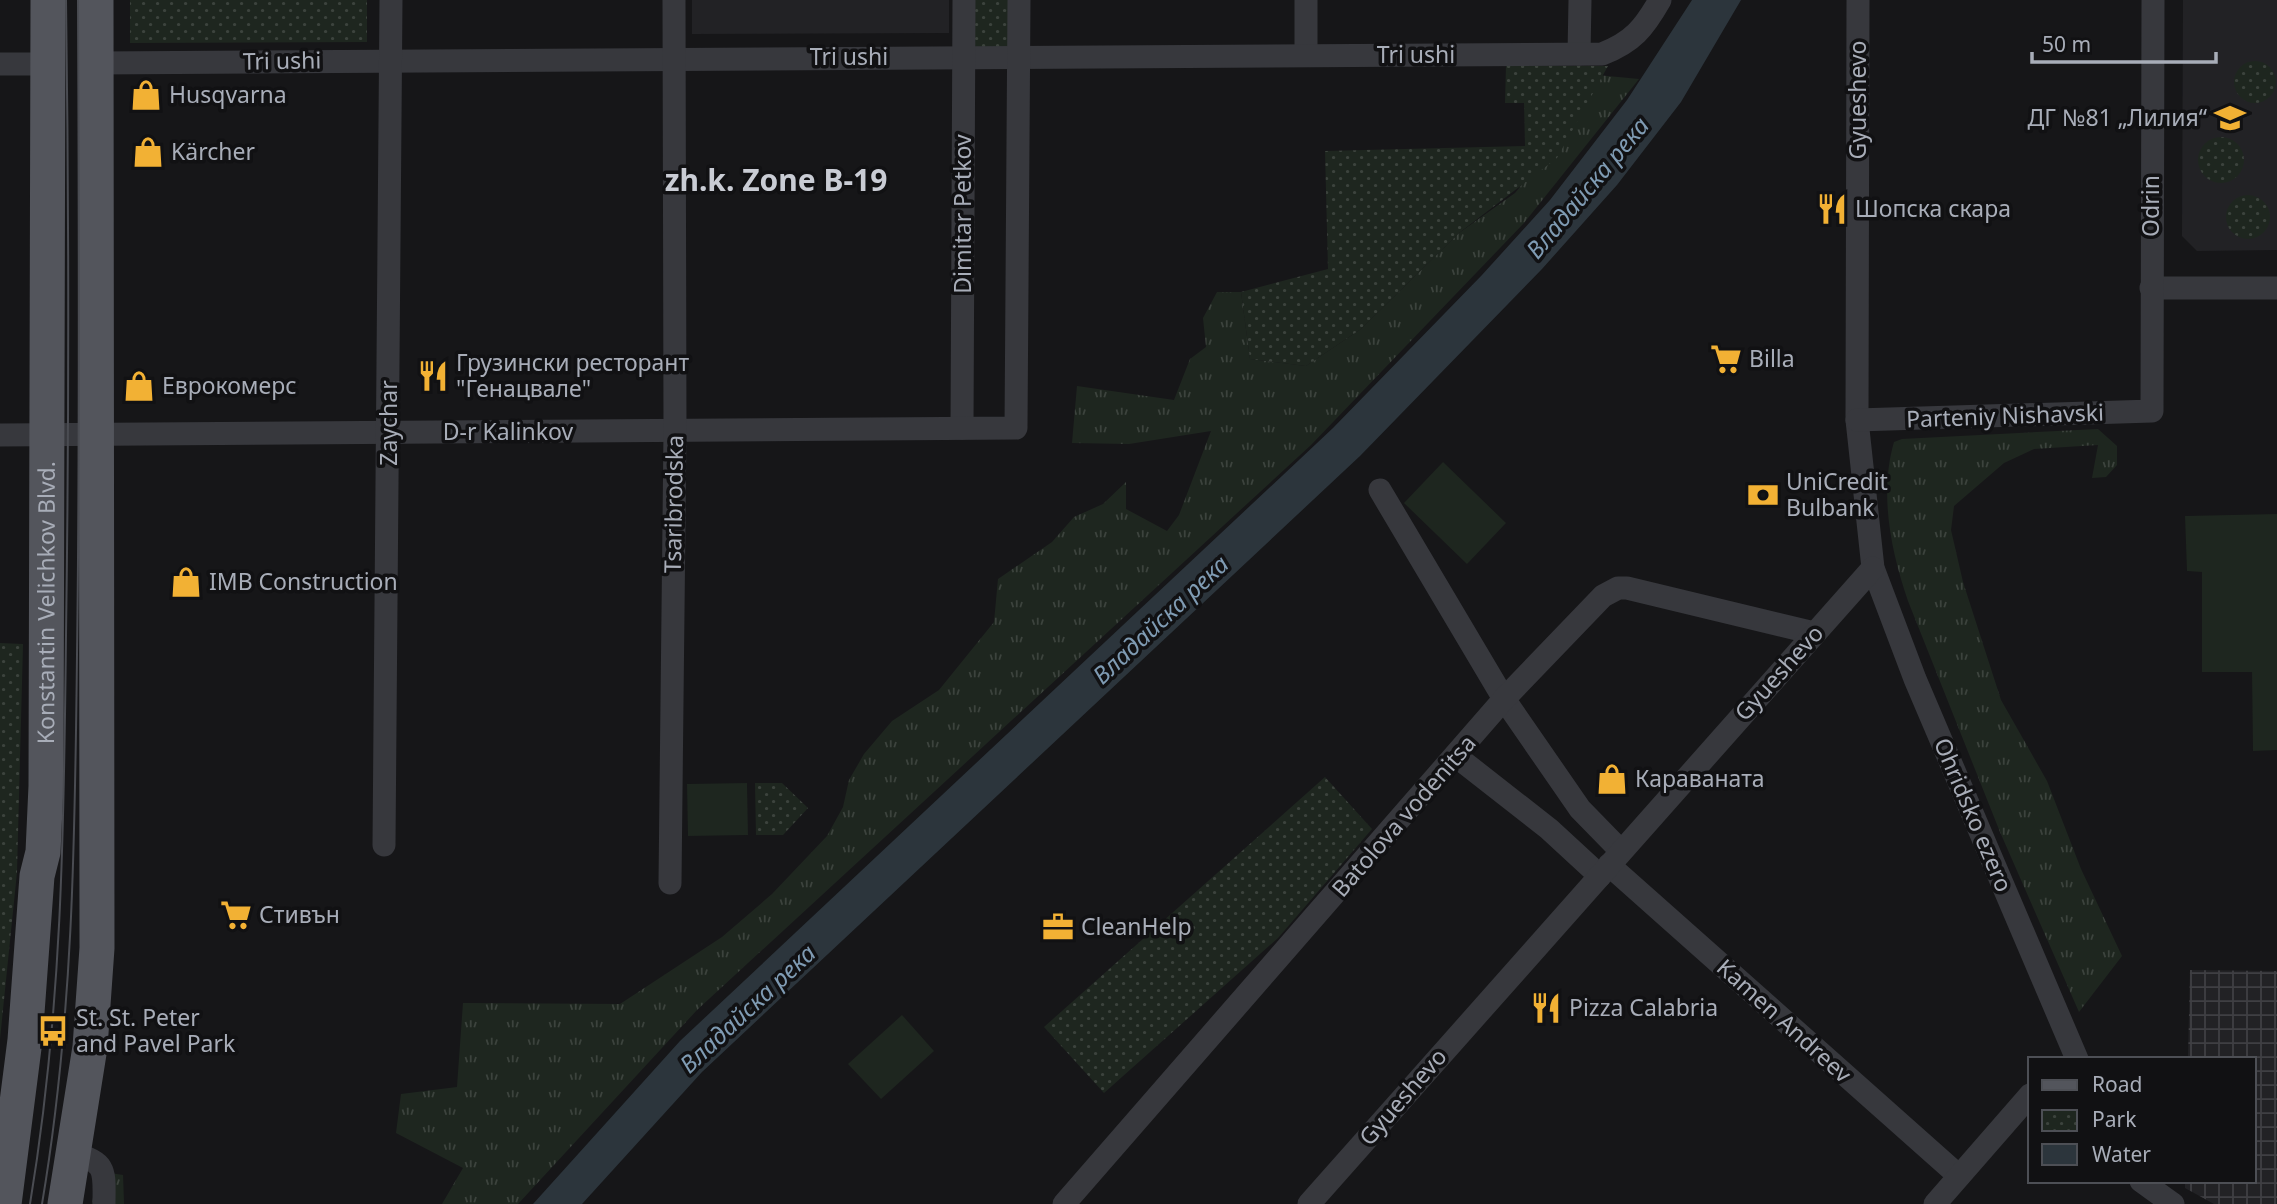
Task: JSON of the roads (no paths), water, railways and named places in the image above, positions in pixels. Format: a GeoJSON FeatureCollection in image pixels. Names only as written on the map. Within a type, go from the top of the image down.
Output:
{"type":"FeatureCollection","features":[{"type":"Feature","properties":{"kind":"main road","name":"Konstantin Velichkov Blvd."},"geometry":{"type":"LineString","coordinates":[[4,1204],[14,1140],[37,876],[43,852],[49,643],[48,0]]}},
{"type":"Feature","properties":{"kind":"main road","name":"Konstantin Velichkov Blvd."},"geometry":{"type":"LineString","coordinates":[[65,1204],[105,1004],[95,833],[96,0]]}},
{"type":"Feature","properties":{"kind":"street","name":"Zaychar"},"geometry":{"type":"LineString","coordinates":[[384,845],[391,0]]}},
{"type":"Feature","properties":{"kind":"street","name":"Tsaribrodska"},"geometry":{"type":"LineString","coordinates":[[670,883],[675,431],[674,0]]}},
{"type":"Feature","properties":{"kind":"street","name":"Dimitar Petkov"},"geometry":{"type":"LineString","coordinates":[[962,429],[964,0]]}},
{"type":"Feature","properties":{"kind":"street"},"geometry":{"type":"LineString","coordinates":[[1018,0],[1019,57]]}},
{"type":"Feature","properties":{"kind":"street"},"geometry":{"type":"LineString","coordinates":[[1306,0],[1306,55]]}},
{"type":"Feature","properties":{"kind":"street"},"geometry":{"type":"LineString","coordinates":[[1580,0],[1590,54],[1623,46],[1639,32],[1660,0]]}},
{"type":"Feature","properties":{"kind":"street","name":"Gyueshevo"},"geometry":{"type":"LineString","coordinates":[[1309,1204],[1873,568],[1857,420],[1858,0]]}},
{"type":"Feature","properties":{"kind":"street","name":"Odrin"},"geometry":{"type":"LineString","coordinates":[[2152,411],[2153,0]]}},
{"type":"Feature","properties":{"kind":"street","name":"Tri ushi"},"geometry":{"type":"LineString","coordinates":[[96,63],[390,59],[1590,54]]}},
{"type":"Feature","properties":{"kind":"street","name":"D-r Kalinkov"},"geometry":{"type":"LineString","coordinates":[[0,435],[1016,428],[1019,57]]}},
{"type":"Feature","properties":{"kind":"street"},"geometry":{"type":"LineString","coordinates":[[0,64],[48,64]]}},
{"type":"Feature","properties":{"kind":"street"},"geometry":{"type":"LineString","coordinates":[[2151,288],[2277,288]]}},
{"type":"Feature","properties":{"kind":"street","name":"Parteniy Nishavski"},"geometry":{"type":"LineString","coordinates":[[1857,420],[2152,411]]}},
{"type":"Feature","properties":{"kind":"street","name":"Kamen Andreev"},"geometry":{"type":"LineString","coordinates":[[1380,490],[1504,699],[1580,809],[1610,864],[1959,1176]]}},
{"type":"Feature","properties":{"kind":"street","name":"Ohridsko ezero"},"geometry":{"type":"LineString","coordinates":[[1873,568],[1915,679],[2070,1055]]}},
{"type":"Feature","properties":{"kind":"street","name":"Batolova vodenitsa"},"geometry":{"type":"LineString","coordinates":[[1064,1204],[1457,757],[1504,699],[1603,596],[1618,588],[1814,633]]}},
{"type":"Feature","properties":{"kind":"street"},"geometry":{"type":"LineString","coordinates":[[1457,757],[1549,829],[1610,864]]}},
{"type":"Feature","properties":{"kind":"street"},"geometry":{"type":"LineString","coordinates":[[1935,1204],[2028,1097]]}},
{"type":"Feature","properties":{"kind":"street"},"geometry":{"type":"LineString","coordinates":[[73,1154],[92,1158],[100,1164],[104,1175],[104,1204]]}},
{"type":"Feature","properties":{"kind":"street"},"geometry":{"type":"LineString","coordinates":[[2144,1183],[2173,1204]]}},
{"type":"Feature","properties":{"kind":"water","name":"Владайска река"},"geometry":{"type":"Polygon","coordinates":[[[1692,0],[1741,0],[1681,102],[1617,185],[1542,269],[1360,456],[702,1072],[582,1204],[533,1204],[680,1041],[1333,428],[1482,275],[1550,200],[1627,100],[1692,0]]]}},
{"type":"Feature","properties":{"kind":"tram line"},"geometry":{"type":"LineString","coordinates":[[30,1204],[49,1061],[62,851],[68,397],[66,0]]}},
{"type":"Feature","properties":{"kind":"tram line"},"geometry":{"type":"LineString","coordinates":[[42,1204],[60,1067],[73,861],[79,491],[78,0]]}},
{"type":"Feature","properties":{"kind":"place","name":"Husqvarna"},"geometry":{"type":"Point","coordinates":[146,95]}},
{"type":"Feature","properties":{"kind":"place","name":"ДГ №81 „Лилия“"},"geometry":{"type":"Point","coordinates":[2230,118]}},
{"type":"Feature","properties":{"kind":"place","name":"Kärcher"},"geometry":{"type":"Point","coordinates":[148,152]}},
{"type":"Feature","properties":{"kind":"place","name":"Шопска скара"},"geometry":{"type":"Point","coordinates":[1832,209]}},
{"type":"Feature","properties":{"kind":"place","name":"Billa"},"geometry":{"type":"Point","coordinates":[1726,359]}},
{"type":"Feature","properties":{"kind":"place","name":"Грузински ресторант \"Генацвале\""},"geometry":{"type":"Point","coordinates":[433,376]}},
{"type":"Feature","properties":{"kind":"place","name":"Еврокомерс"},"geometry":{"type":"Point","coordinates":[139,386]}},
{"type":"Feature","properties":{"kind":"place","name":"UniCredit Bulbank"},"geometry":{"type":"Point","coordinates":[1763,495]}},
{"type":"Feature","properties":{"kind":"place","name":"IMB Construction"},"geometry":{"type":"Point","coordinates":[186,582]}},
{"type":"Feature","properties":{"kind":"place","name":"Караваната"},"geometry":{"type":"Point","coordinates":[1612,779]}},
{"type":"Feature","properties":{"kind":"place","name":"Стивън"},"geometry":{"type":"Point","coordinates":[236,915]}},
{"type":"Feature","properties":{"kind":"place","name":"CleanHelp"},"geometry":{"type":"Point","coordinates":[1058,927]}},
{"type":"Feature","properties":{"kind":"place","name":"Pizza Calabria"},"geometry":{"type":"Point","coordinates":[1546,1008]}},
{"type":"Feature","properties":{"kind":"place","name":"St. St. Peter and Pavel Park"},"geometry":{"type":"Point","coordinates":[53,1031]}},
{"type":"Feature","properties":{"kind":"district","name":"zh.k. Zone B-19"},"geometry":{"type":"Point","coordinates":[776,181]}}]}
